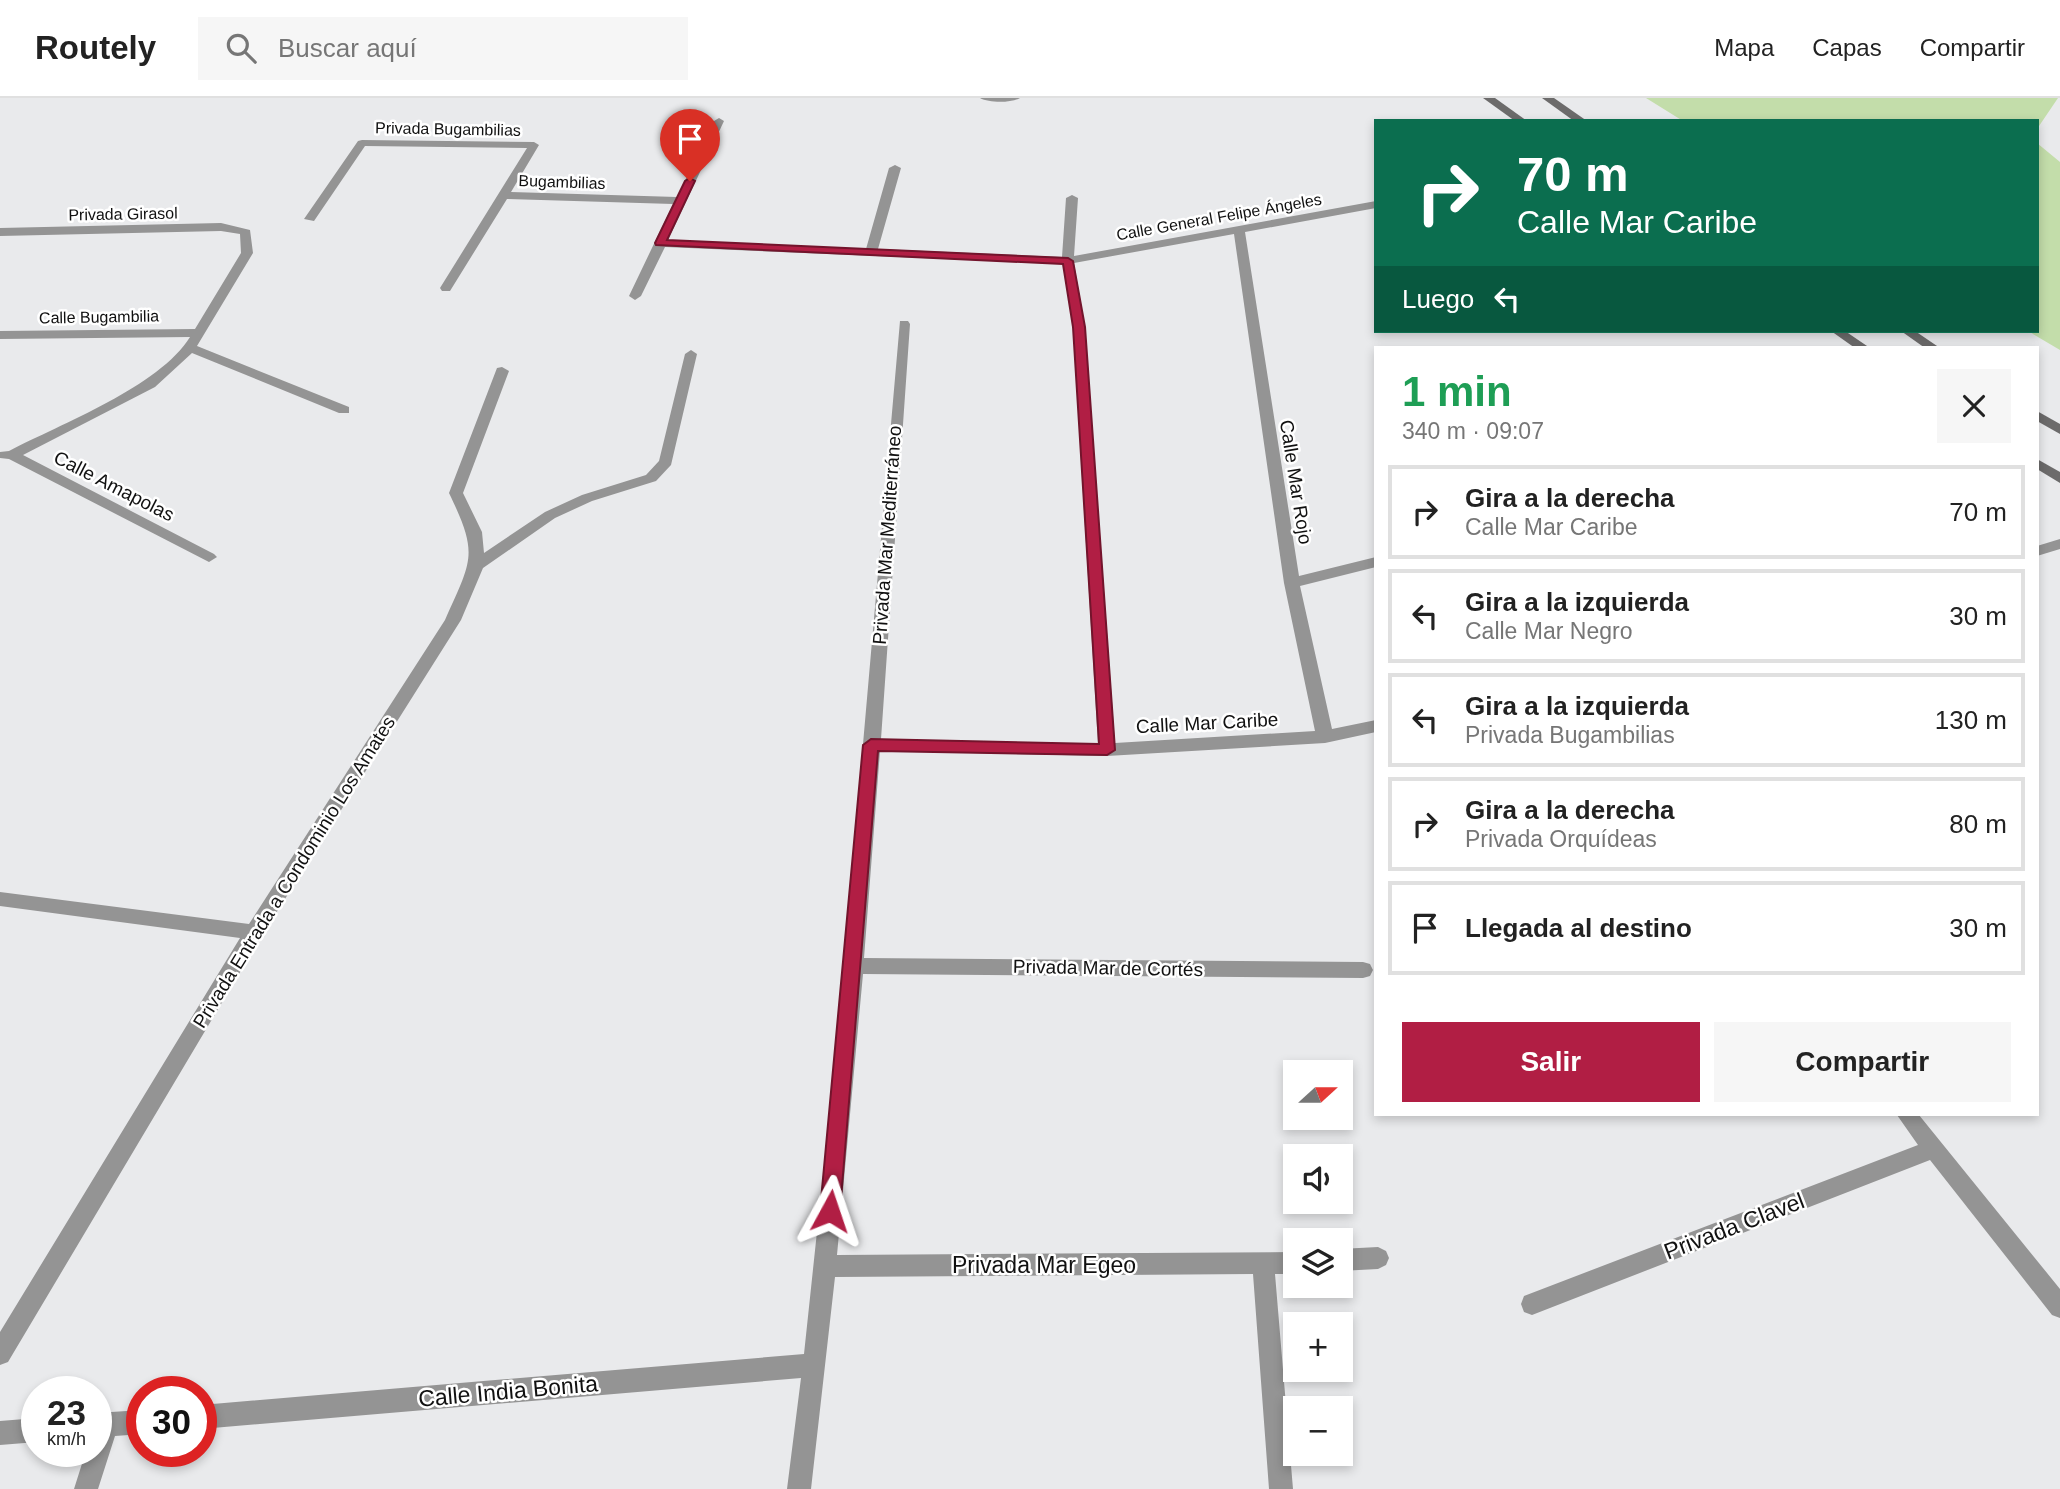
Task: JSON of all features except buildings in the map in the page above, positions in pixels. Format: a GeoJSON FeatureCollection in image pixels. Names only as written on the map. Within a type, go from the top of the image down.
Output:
{"type":"FeatureCollection","features":[{"type":"Feature","properties":{"kind":"street"},"geometry":{"type":"LineString","coordinates":[[985,98],[1015,98]]}},
{"type":"Feature","properties":{"kind":"street"},"geometry":{"type":"LineString","coordinates":[[1488,98],[1519,119]]}},
{"type":"Feature","properties":{"kind":"street"},"geometry":{"type":"LineString","coordinates":[[1547,98],[1579,119]]}},
{"type":"Feature","properties":{"kind":"street"},"geometry":{"type":"LineString","coordinates":[[635,296],[719,121]]}},
{"type":"Feature","properties":{"kind":"street","name":"Privada Bugambilias"},"geometry":{"type":"LineString","coordinates":[[310,219],[362,143],[534,145]]}},
{"type":"Feature","properties":{"kind":"street","name":"Bugambilias"},"geometry":{"type":"LineString","coordinates":[[502,195],[534,145]]}},
{"type":"Feature","properties":{"kind":"street"},"geometry":{"type":"LineString","coordinates":[[871,252],[895,168]]}},
{"type":"Feature","properties":{"kind":"street"},"geometry":{"type":"LineString","coordinates":[[446,288],[502,195]]}},
{"type":"Feature","properties":{"kind":"street","name":"Bugambilias"},"geometry":{"type":"LineString","coordinates":[[502,195],[680,201]]}},
{"type":"Feature","properties":{"kind":"street"},"geometry":{"type":"LineString","coordinates":[[1072,198],[1068,261],[1079,327],[1107,750]]}},
{"type":"Feature","properties":{"kind":"street","name":"Calle General Felipe Ángeles"},"geometry":{"type":"LineString","coordinates":[[1068,261],[1374,204]]}},
{"type":"Feature","properties":{"kind":"street","name":"Privada Girasol"},"geometry":{"type":"LineString","coordinates":[[0,232],[221,227],[246,232],[247,253],[198,333]]}},
{"type":"Feature","properties":{"kind":"street","name":"Calle Mar Rojo"},"geometry":{"type":"LineString","coordinates":[[1239,230],[1292,583],[1325,737]]}},
{"type":"Feature","properties":{"kind":"street"},"geometry":{"type":"LineString","coordinates":[[660,243],[1068,261]]}},
{"type":"Feature","properties":{"kind":"street","name":"Privada Mar Mediterráneo"},"geometry":{"type":"LineString","coordinates":[[815,1365],[853,966],[904,324]]}},
{"type":"Feature","properties":{"kind":"street"},"geometry":{"type":"LineString","coordinates":[[6,455],[150,384],[190,348],[198,333]]}},
{"type":"Feature","properties":{"kind":"street","name":"Calle Bugambilia"},"geometry":{"type":"LineString","coordinates":[[0,335],[198,333]]}},
{"type":"Feature","properties":{"kind":"street"},"geometry":{"type":"LineString","coordinates":[[1840,333],[1861,346]]}},
{"type":"Feature","properties":{"kind":"street"},"geometry":{"type":"LineString","coordinates":[[1910,333],[1931,346]]}},
{"type":"Feature","properties":{"kind":"street"},"geometry":{"type":"LineString","coordinates":[[190,348],[344,410]]}},
{"type":"Feature","properties":{"kind":"street"},"geometry":{"type":"LineString","coordinates":[[477,565],[550,515],[587,498],[651,478],[666,462],[691,354]]}},
{"type":"Feature","properties":{"kind":"street","name":"Privada Entrada a Condominio Los Amates"},"geometry":{"type":"LineString","coordinates":[[0,1354],[254,932],[453,620],[477,565],[474,532],[456,492],[502,371]]}},
{"type":"Feature","properties":{"kind":"street"},"geometry":{"type":"LineString","coordinates":[[2039,416],[2060,430]]}},
{"type":"Feature","properties":{"kind":"street","name":"Calle Amapolas"},"geometry":{"type":"LineString","coordinates":[[6,455],[209,557]]}},
{"type":"Feature","properties":{"kind":"street"},"geometry":{"type":"LineString","coordinates":[[2039,464],[2060,479]]}},
{"type":"Feature","properties":{"kind":"street"},"geometry":{"type":"LineString","coordinates":[[2039,550],[2060,544]]}},
{"type":"Feature","properties":{"kind":"street"},"geometry":{"type":"LineString","coordinates":[[1292,583],[1374,562]]}},
{"type":"Feature","properties":{"kind":"street","name":"Calle Mar Caribe"},"geometry":{"type":"LineString","coordinates":[[871,745],[1107,750],[1325,737],[1374,726]]}},
{"type":"Feature","properties":{"kind":"street"},"geometry":{"type":"LineString","coordinates":[[0,899],[254,932]]}},
{"type":"Feature","properties":{"kind":"street","name":"Privada Mar de Cortés"},"geometry":{"type":"LineString","coordinates":[[853,966],[1363,970]]}},
{"type":"Feature","properties":{"kind":"street"},"geometry":{"type":"LineString","coordinates":[[1908,1116],[2060,1307]]}},
{"type":"Feature","properties":{"kind":"street","name":"Privada Clavel"},"geometry":{"type":"LineString","coordinates":[[1532,1304],[1935,1148]]}},
{"type":"Feature","properties":{"kind":"street"},"geometry":{"type":"LineString","coordinates":[[1353,1259],[1378,1258]]}},
{"type":"Feature","properties":{"kind":"street","name":"Privada Mar Egeo"},"geometry":{"type":"LineString","coordinates":[[825,1266],[1283,1263]]}},
{"type":"Feature","properties":{"kind":"street"},"geometry":{"type":"LineString","coordinates":[[1263,1264],[1281,1489]]}},
{"type":"Feature","properties":{"kind":"street"},"geometry":{"type":"LineString","coordinates":[[799,1489],[815,1365]]}},
{"type":"Feature","properties":{"kind":"street","name":"Calle India Bonita"},"geometry":{"type":"LineString","coordinates":[[217,1415],[815,1365]]}},
{"type":"Feature","properties":{"kind":"street"},"geometry":{"type":"LineString","coordinates":[[0,1433],[21,1431]]}},
{"type":"Feature","properties":{"kind":"street"},"geometry":{"type":"LineString","coordinates":[[86,1489],[91,1467]]}},
{"type":"Feature","properties":{"kind":"green space"},"geometry":{"type":"Polygon","coordinates":[[[1646,98],[2058,98],[2039,126],[2039,119],[1680,119],[1646,98]]]}},
{"type":"Feature","properties":{"kind":"green space"},"geometry":{"type":"Polygon","coordinates":[[[2039,145],[2060,162],[2060,350],[2031,333],[2039,333],[2039,145]]]}},
{"type":"Feature","properties":{"kind":"route"},"geometry":{"type":"LineString","coordinates":[[690,181],[660,243],[1068,261],[1079,327],[1107,750],[871,745],[830,1211]]}}]}
